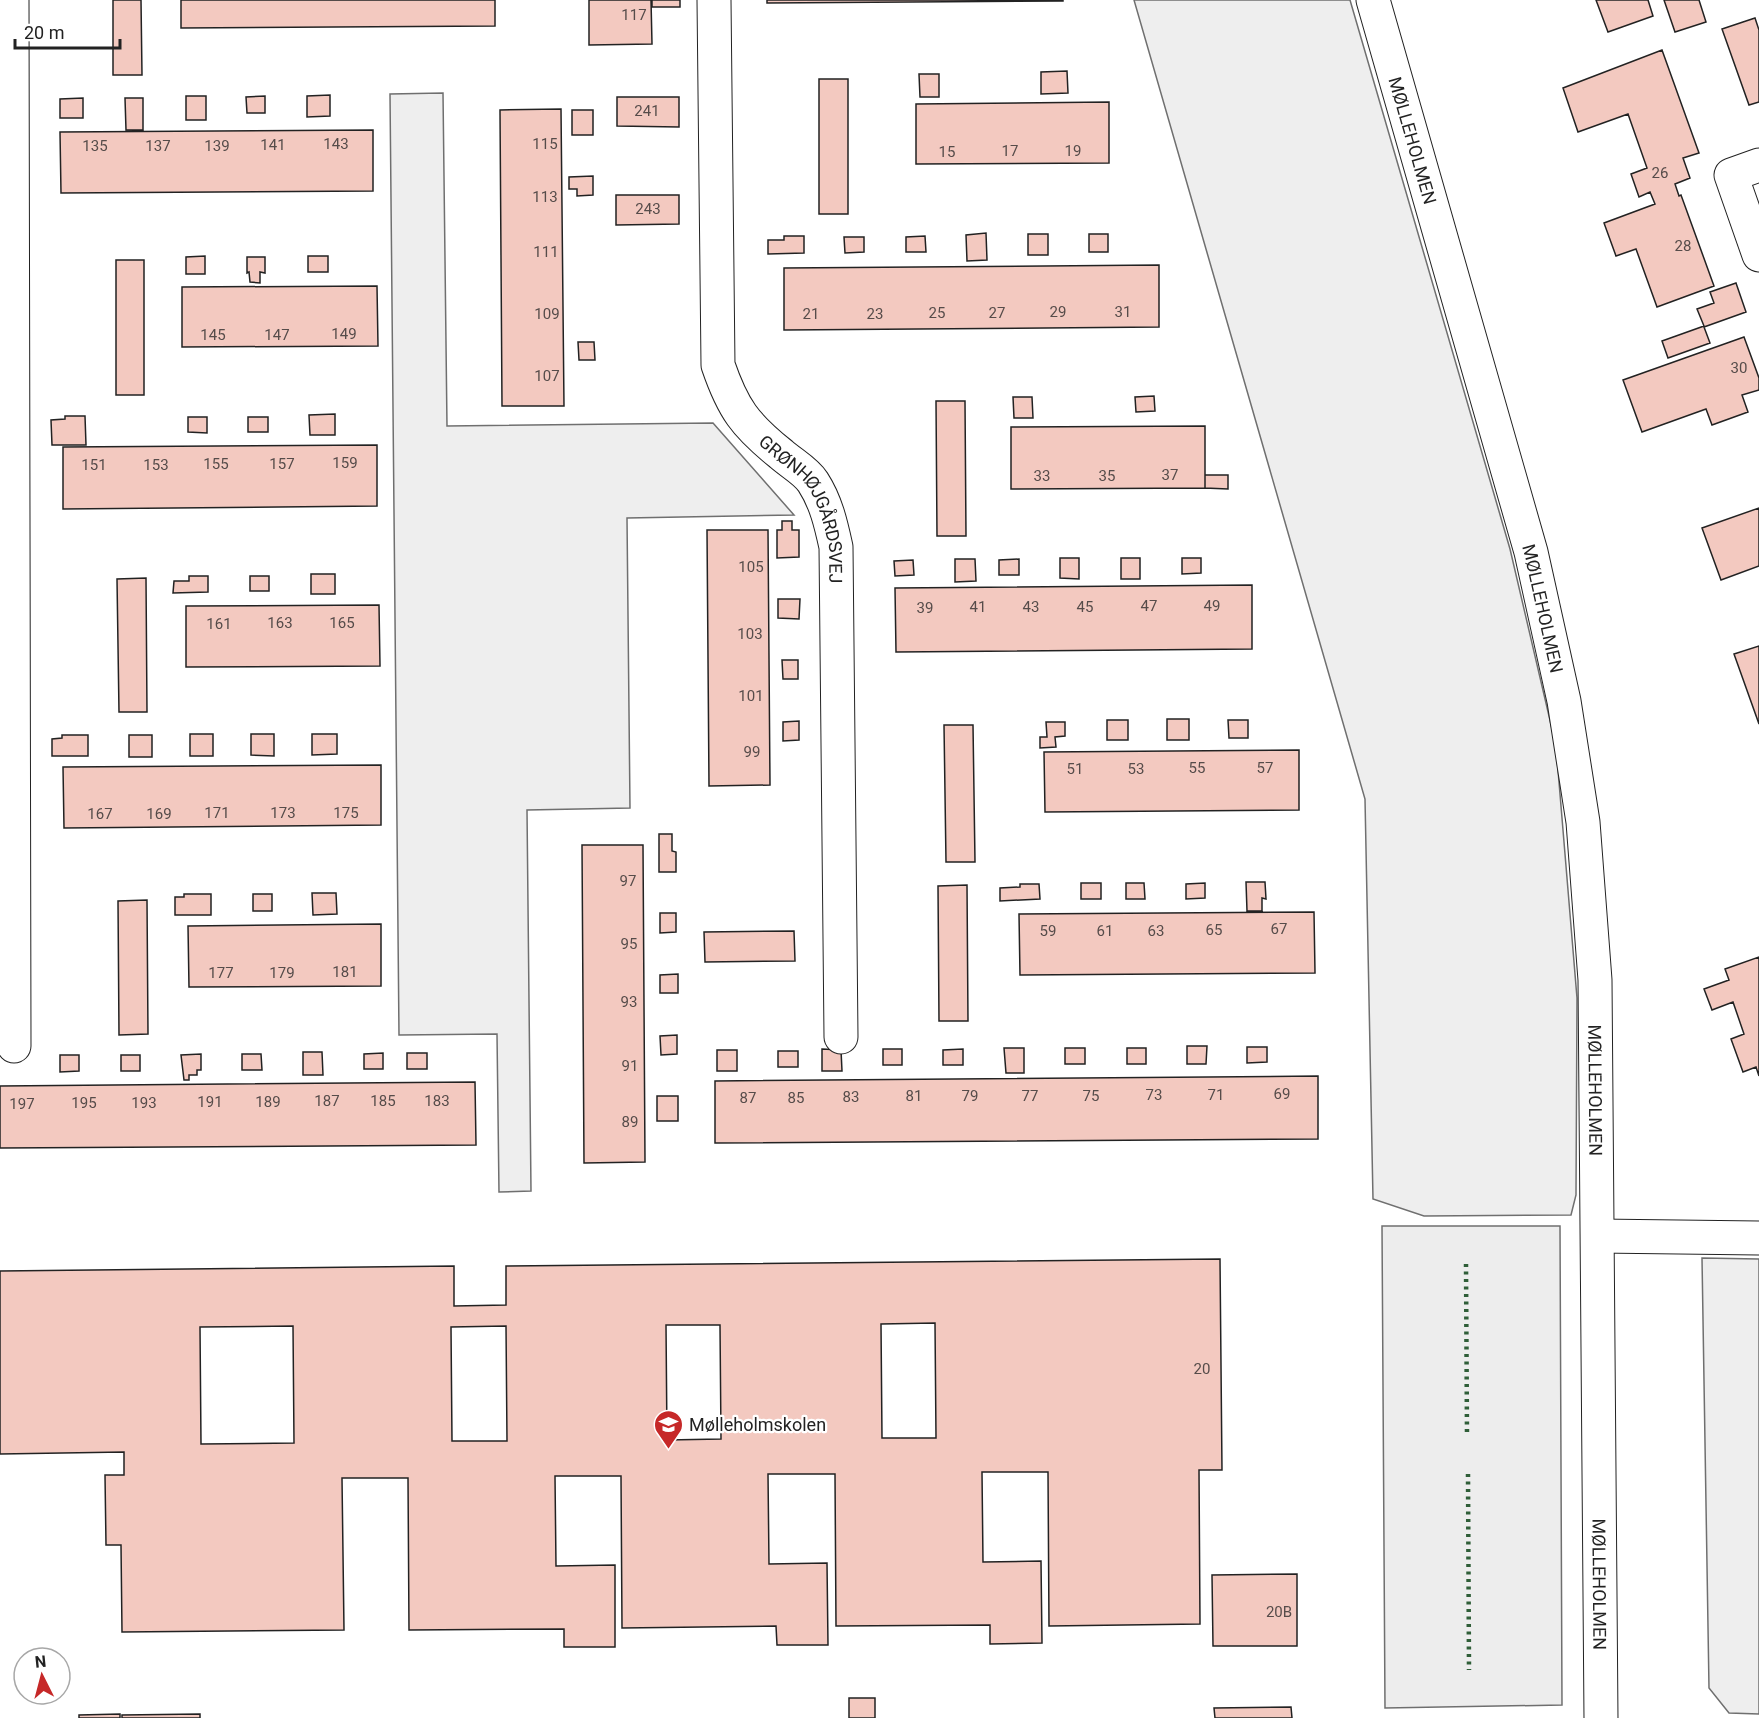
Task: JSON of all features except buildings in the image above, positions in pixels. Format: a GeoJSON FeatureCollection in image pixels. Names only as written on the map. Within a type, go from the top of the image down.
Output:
{"type":"FeatureCollection","features":[{"type":"Feature","properties":{"kind":"street"},"geometry":{"type":"LineString","coordinates":[[12,0],[14,1046]]}},
{"type":"Feature","properties":{"kind":"street","name":"GRØNHØJGÅRDSVEJ"},"geometry":{"type":"LineString","coordinates":[[714,0],[718,365],[739,414],[754,432],[812,480],[829,514],[836,548],[841,1037]]}},
{"type":"Feature","properties":{"kind":"street","name":"MØLLEHOLMEN"},"geometry":{"type":"LineString","coordinates":[[1373,0],[1531,552],[1564,701],[1583,822],[1595,980],[1601,1718]]}},
{"type":"Feature","properties":{"kind":"street"},"geometry":{"type":"LineString","coordinates":[[1759,165],[1731,175],[1759,255]]}},
{"type":"Feature","properties":{"kind":"street"},"geometry":{"type":"LineString","coordinates":[[1598,1236],[1759,1238]]}},
{"type":"Feature","properties":{"kind":"shaded area"},"geometry":{"type":"Polygon","coordinates":[[[1134,0],[1350,0],[1510,549],[1556,746],[1577,998],[1576,1195],[1571,1215],[1424,1216],[1373,1199],[1365,799],[1134,0]]]}},
{"type":"Feature","properties":{"kind":"shaded area"},"geometry":{"type":"Polygon","coordinates":[[[443,93],[447,426],[713,423],[794,515],[627,518],[630,808],[527,810],[531,1191],[499,1192],[497,1034],[399,1035],[390,94],[443,93]]]}},
{"type":"Feature","properties":{"kind":"shaded area"},"geometry":{"type":"Polygon","coordinates":[[[1382,1226],[1560,1226],[1562,1705],[1385,1708],[1382,1226]]]}},
{"type":"Feature","properties":{"kind":"shaded area"},"geometry":{"type":"Polygon","coordinates":[[[1702,1258],[1759,1259],[1759,1714],[1729,1713],[1709,1688],[1702,1258]]]}},
{"type":"Feature","properties":{"kind":"hedge"},"geometry":{"type":"LineString","coordinates":[[1466,1264],[1467,1436]]}},
{"type":"Feature","properties":{"kind":"hedge"},"geometry":{"type":"LineString","coordinates":[[1468,1474],[1469,1670]]}},
{"type":"Feature","properties":{"kind":"place","name":"Mølleholmskolen"},"geometry":{"type":"Point","coordinates":[668,1450]}}]}
